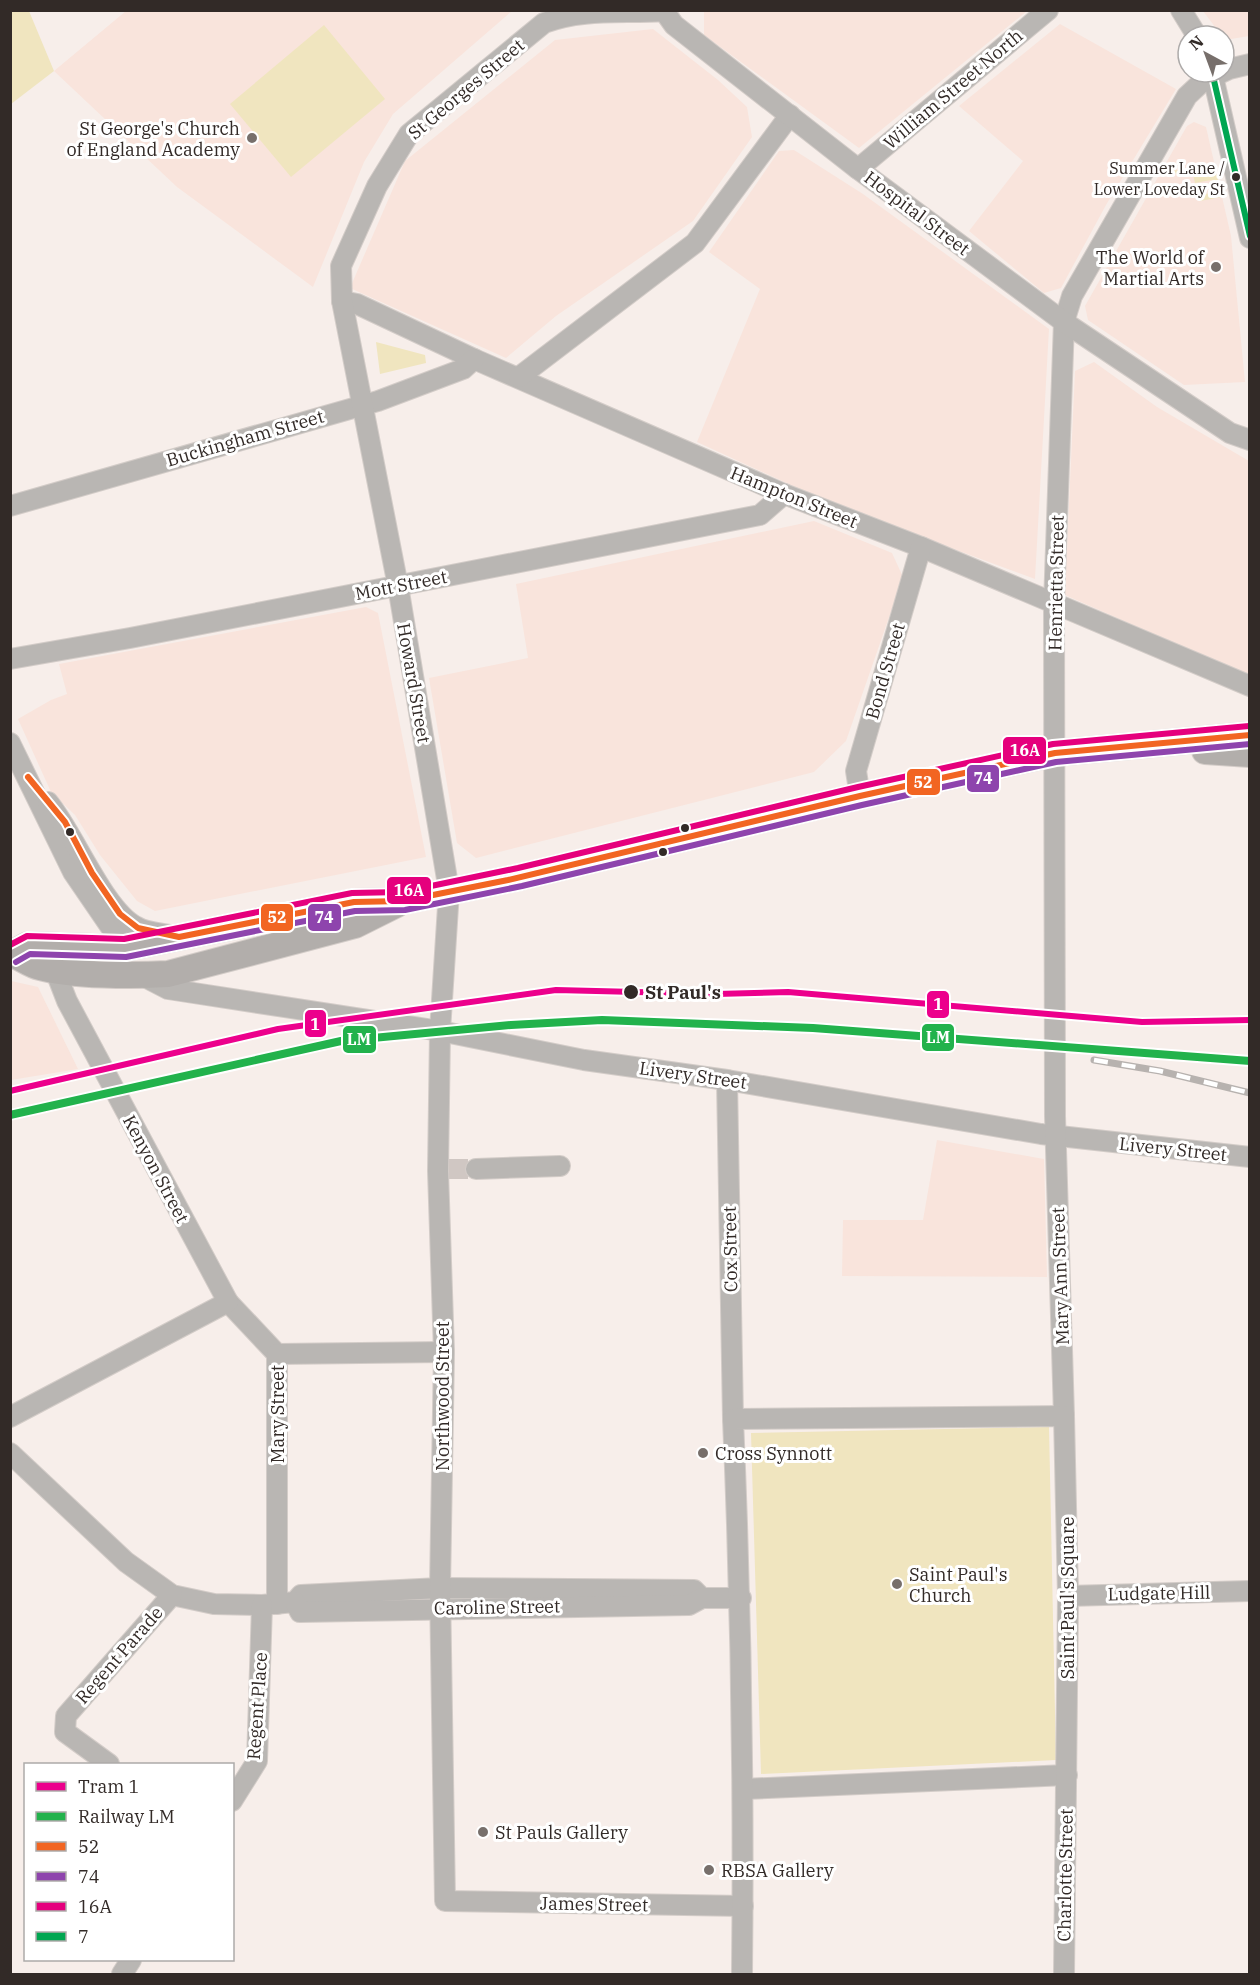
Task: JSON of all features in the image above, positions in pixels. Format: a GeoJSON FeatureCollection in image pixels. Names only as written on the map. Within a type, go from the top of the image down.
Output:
{"type":"FeatureCollection","features":[{"type":"Feature","properties":{"kind":"main road"},"geometry":{"type":"LineString","coordinates":[[11,953],[28,945],[125,948],[354,902],[403,901],[564,867],[860,796],[1055,753],[1250,735]]}},
{"type":"Feature","properties":{"kind":"main road"},"geometry":{"type":"LineString","coordinates":[[1143,744],[1250,754]]}},
{"type":"Feature","properties":{"kind":"main road"},"geometry":{"type":"LineString","coordinates":[[11,953],[39,967],[56,970],[141,975],[168,974],[355,925],[403,901]]}},
{"type":"Feature","properties":{"kind":"main road"},"geometry":{"type":"LineString","coordinates":[[125,948],[151,962],[291,940]]}},
{"type":"Feature","properties":{"kind":"street","name":"William Street North"},"geometry":{"type":"LineString","coordinates":[[858,169],[1048,10]]}},
{"type":"Feature","properties":{"kind":"street"},"geometry":{"type":"LineString","coordinates":[[1181,10],[1190,24]]}},
{"type":"Feature","properties":{"kind":"street","name":"Hospital Street"},"geometry":{"type":"LineString","coordinates":[[587,12],[665,11],[674,26],[858,169],[1064,322],[1230,432],[1250,440]]}},
{"type":"Feature","properties":{"kind":"street","name":"St Georges Street"},"geometry":{"type":"LineString","coordinates":[[363,405],[342,301],[341,266],[377,186],[409,134],[544,23],[561,16],[587,12]]}},
{"type":"Feature","properties":{"kind":"street","name":"Henrietta Street"},"geometry":{"type":"LineString","coordinates":[[1056,1136],[1054,604],[1064,322],[1072,296],[1177,110],[1200,84]]}},
{"type":"Feature","properties":{"kind":"street"},"geometry":{"type":"LineString","coordinates":[[1216,84],[1250,238]]}},
{"type":"Feature","properties":{"kind":"street"},"geometry":{"type":"LineString","coordinates":[[519,377],[694,243],[790,115]]}},
{"type":"Feature","properties":{"kind":"street","name":"Hampton Street"},"geometry":{"type":"LineString","coordinates":[[342,301],[357,304],[474,359],[784,494],[921,547],[1250,686]]}},
{"type":"Feature","properties":{"kind":"street","name":"Buckingham Street"},"geometry":{"type":"LineString","coordinates":[[10,506],[363,405],[464,369],[474,359]]}},
{"type":"Feature","properties":{"kind":"street","name":"Howard Street"},"geometry":{"type":"LineString","coordinates":[[363,405],[398,586],[449,891]]}},
{"type":"Feature","properties":{"kind":"street","name":"Mott Street"},"geometry":{"type":"LineString","coordinates":[[10,659],[760,515],[784,494]]}},
{"type":"Feature","properties":{"kind":"street","name":"Bond Street"},"geometry":{"type":"LineString","coordinates":[[860,796],[856,771],[921,547]]}},
{"type":"Feature","properties":{"kind":"street"},"geometry":{"type":"LineString","coordinates":[[10,744],[73,872],[125,948]]}},
{"type":"Feature","properties":{"kind":"street"},"geometry":{"type":"LineString","coordinates":[[28,777],[65,822],[92,873],[120,914],[138,928],[179,937]]}},
{"type":"Feature","properties":{"kind":"street","name":"Northwood Street"},"geometry":{"type":"LineString","coordinates":[[445,1901],[440,1598],[444,1352],[440,1031],[449,891]]}},
{"type":"Feature","properties":{"kind":"street","name":"Kenyon Street"},"geometry":{"type":"LineString","coordinates":[[56,970],[67,1001],[128,1119],[228,1302],[277,1354]]}},
{"type":"Feature","properties":{"kind":"street","name":"Livery Street"},"geometry":{"type":"LineString","coordinates":[[141,975],[168,989],[440,1031],[584,1060],[727,1080],[1056,1136],[1250,1157]]}},
{"type":"Feature","properties":{"kind":"street","name":"Cox Street"},"geometry":{"type":"LineString","coordinates":[[727,1080],[733,1419]]}},
{"type":"Feature","properties":{"kind":"street","name":"Mary Ann Street"},"geometry":{"type":"LineString","coordinates":[[1056,1136],[1064,1416]]}},
{"type":"Feature","properties":{"kind":"street"},"geometry":{"type":"LineString","coordinates":[[476,1169],[560,1166]]}},
{"type":"Feature","properties":{"kind":"street"},"geometry":{"type":"LineString","coordinates":[[10,1417],[228,1302]]}},
{"type":"Feature","properties":{"kind":"street","name":"Mary Street"},"geometry":{"type":"LineString","coordinates":[[278,1604],[277,1354],[444,1352]]}},
{"type":"Feature","properties":{"kind":"street"},"geometry":{"type":"LineString","coordinates":[[742,1974],[744,1790],[741,1598],[733,1419],[1064,1416]]}},
{"type":"Feature","properties":{"kind":"street","name":"Saint Paul's Square"},"geometry":{"type":"LineString","coordinates":[[1064,1416],[1068,1596],[1067,1775]]}},
{"type":"Feature","properties":{"kind":"street","name":"Caroline Street"},"geometry":{"type":"LineString","coordinates":[[10,1453],[126,1562],[172,1595],[214,1604],[278,1604],[301,1595],[440,1598],[694,1590],[702,1598],[741,1598]]}},
{"type":"Feature","properties":{"kind":"street","name":"Ludgate Hill"},"geometry":{"type":"LineString","coordinates":[[1068,1596],[1250,1591]]}},
{"type":"Feature","properties":{"kind":"street","name":"Regent Parade"},"geometry":{"type":"LineString","coordinates":[[108,1763],[65,1732],[66,1716],[172,1595]]}},
{"type":"Feature","properties":{"kind":"street","name":"Regent Place"},"geometry":{"type":"LineString","coordinates":[[234,1798],[257,1761],[278,1604]]}},
{"type":"Feature","properties":{"kind":"street"},"geometry":{"type":"LineString","coordinates":[[744,1790],[1067,1775]]}},
{"type":"Feature","properties":{"kind":"street","name":"Charlotte Street"},"geometry":{"type":"LineString","coordinates":[[1064,1974],[1067,1775]]}},
{"type":"Feature","properties":{"kind":"street","name":"James Street"},"geometry":{"type":"LineString","coordinates":[[445,1901],[743,1906]]}},
{"type":"Feature","properties":{"kind":"street"},"geometry":{"type":"LineString","coordinates":[[122,1974],[130,1961]]}},
{"type":"Feature","properties":{"kind":"shaded area"},"geometry":{"type":"Polygon","coordinates":[[[11,10],[29,11],[54,71],[11,104],[11,10]]]}},
{"type":"Feature","properties":{"kind":"shaded area"},"geometry":{"type":"Polygon","coordinates":[[[704,10],[1027,11],[859,148],[704,35],[704,10]]]}},
{"type":"Feature","properties":{"kind":"shaded area","name":"St George's Church of England Academy"},"geometry":{"type":"Polygon","coordinates":[[[126,11],[512,11],[393,114],[364,162],[313,287],[177,187],[54,71],[126,11]]]}},
{"type":"Feature","properties":{"kind":"shaded area"},"geometry":{"type":"Polygon","coordinates":[[[1203,11],[1249,11],[1249,36],[1236,38],[1236,24],[1213,24],[1203,11]]]}},
{"type":"Feature","properties":{"kind":"shaded area"},"geometry":{"type":"Polygon","coordinates":[[[1060,24],[1176,89],[1106,205],[1061,288],[1044,293],[969,231],[1023,161],[959,106],[1060,24]]]}},
{"type":"Feature","properties":{"kind":"shaded area"},"geometry":{"type":"Polygon","coordinates":[[[324,25],[385,99],[291,177],[230,104],[324,25]]]}},
{"type":"Feature","properties":{"kind":"shaded area"},"geometry":{"type":"Polygon","coordinates":[[[653,29],[718,80],[747,107],[752,137],[693,221],[556,316],[506,358],[350,288],[405,161],[555,40],[653,29]]]}},
{"type":"Feature","properties":{"kind":"shaded area"},"geometry":{"type":"Polygon","coordinates":[[[1194,122],[1206,127],[1231,236],[1245,382],[1184,385],[1088,320],[1085,306],[1187,126],[1194,122]]]}},
{"type":"Feature","properties":{"kind":"shaded area"},"geometry":{"type":"Polygon","coordinates":[[[794,150],[863,194],[1049,329],[1035,579],[832,504],[697,442],[760,289],[709,252],[779,151],[794,150]]]}},
{"type":"Feature","properties":{"kind":"shaded area"},"geometry":{"type":"Polygon","coordinates":[[[1214,164],[1222,197],[1200,201],[1199,196],[1214,192],[1211,180],[1195,183],[1193,174],[1178,177],[1172,171],[1214,164]]]}},
{"type":"Feature","properties":{"kind":"shaded area"},"geometry":{"type":"Polygon","coordinates":[[[376,342],[425,355],[426,363],[380,374],[376,342]]]}},
{"type":"Feature","properties":{"kind":"shaded area"},"geometry":{"type":"Polygon","coordinates":[[[1094,362],[1157,407],[1249,461],[1249,676],[1065,595],[1075,371],[1094,362]]]}},
{"type":"Feature","properties":{"kind":"shaded area"},"geometry":{"type":"Polygon","coordinates":[[[814,521],[892,553],[903,577],[846,741],[814,772],[476,858],[457,843],[429,678],[528,658],[516,584],[814,521]]]}},
{"type":"Feature","properties":{"kind":"shaded area"},"geometry":{"type":"Polygon","coordinates":[[[366,607],[378,613],[426,857],[155,911],[137,901],[100,855],[75,815],[51,792],[18,719],[51,700],[67,694],[59,664],[366,607]]]}},
{"type":"Feature","properties":{"kind":"shaded area"},"geometry":{"type":"Polygon","coordinates":[[[11,981],[38,987],[78,1069],[11,1080],[11,981]]]}},
{"type":"Feature","properties":{"kind":"shaded area"},"geometry":{"type":"Polygon","coordinates":[[[937,1140],[1044,1159],[1047,1277],[842,1276],[843,1220],[923,1220],[937,1140]]]}},
{"type":"Feature","properties":{"kind":"shaded area"},"geometry":{"type":"Polygon","coordinates":[[[1049,1427],[1056,1760],[761,1774],[751,1433],[1049,1427]]]}},
{"type":"Feature","properties":{"kind":"tunnel"},"geometry":{"type":"LineString","coordinates":[[448,1169],[476,1169]]}},
{"type":"Feature","properties":{"kind":"railway"},"geometry":{"type":"LineString","coordinates":[[1094,1060],[1160,1071],[1250,1093]]}},
{"type":"Feature","properties":{"kind":"tram line","name":"1"},"geometry":{"type":"LineString","coordinates":[[10,1091],[278,1029],[556,990],[716,994],[788,992],[1142,1022],[1250,1020]]}},
{"type":"Feature","properties":{"kind":"rail line","name":"LM"},"geometry":{"type":"LineString","coordinates":[[10,1115],[341,1041],[511,1025],[602,1020],[813,1028],[1250,1061]]}},
{"type":"Feature","properties":{"kind":"transit line","name":"7"},"geometry":{"type":"LineString","coordinates":[[1215,84],[1250,236]]}},
{"type":"Feature","properties":{"kind":"transit line","name":"16A"},"geometry":{"type":"LineString","coordinates":[[10,945],[27,936],[124,939],[352,893],[402,892],[518,868],[858,787],[1053,744],[1249,726]]}},
{"type":"Feature","properties":{"kind":"transit line","name":"52"},"geometry":{"type":"LineString","coordinates":[[28,777],[65,822],[92,873],[120,914],[138,928],[179,937],[354,902],[403,901],[508,880],[860,796],[1055,753],[1250,735]]}},
{"type":"Feature","properties":{"kind":"transit line","name":"74"},"geometry":{"type":"LineString","coordinates":[[16,962],[30,954],[126,957],[355,911],[405,910],[522,886],[862,805],[1056,762],[1250,744]]}},
{"type":"Feature","properties":{"kind":"place","name":"St George's Church of England Academy"},"geometry":{"type":"Point","coordinates":[252,138]}},
{"type":"Feature","properties":{"kind":"place","name":"Summer Lane / Lower Loveday St"},"geometry":{"type":"Point","coordinates":[1236,177]}},
{"type":"Feature","properties":{"kind":"place","name":"The World of Martial Arts"},"geometry":{"type":"Point","coordinates":[1216,267]}},
{"type":"Feature","properties":{"kind":"place","name":"St Paul's"},"geometry":{"type":"Point","coordinates":[631,992]}},
{"type":"Feature","properties":{"kind":"place","name":"Cross Synnott"},"geometry":{"type":"Point","coordinates":[703,1453]}},
{"type":"Feature","properties":{"kind":"place","name":"Saint Paul's Church"},"geometry":{"type":"Point","coordinates":[897,1584]}},
{"type":"Feature","properties":{"kind":"place","name":"St Pauls Gallery"},"geometry":{"type":"Point","coordinates":[483,1832]}},
{"type":"Feature","properties":{"kind":"place","name":"RBSA Gallery"},"geometry":{"type":"Point","coordinates":[709,1870]}}]}
